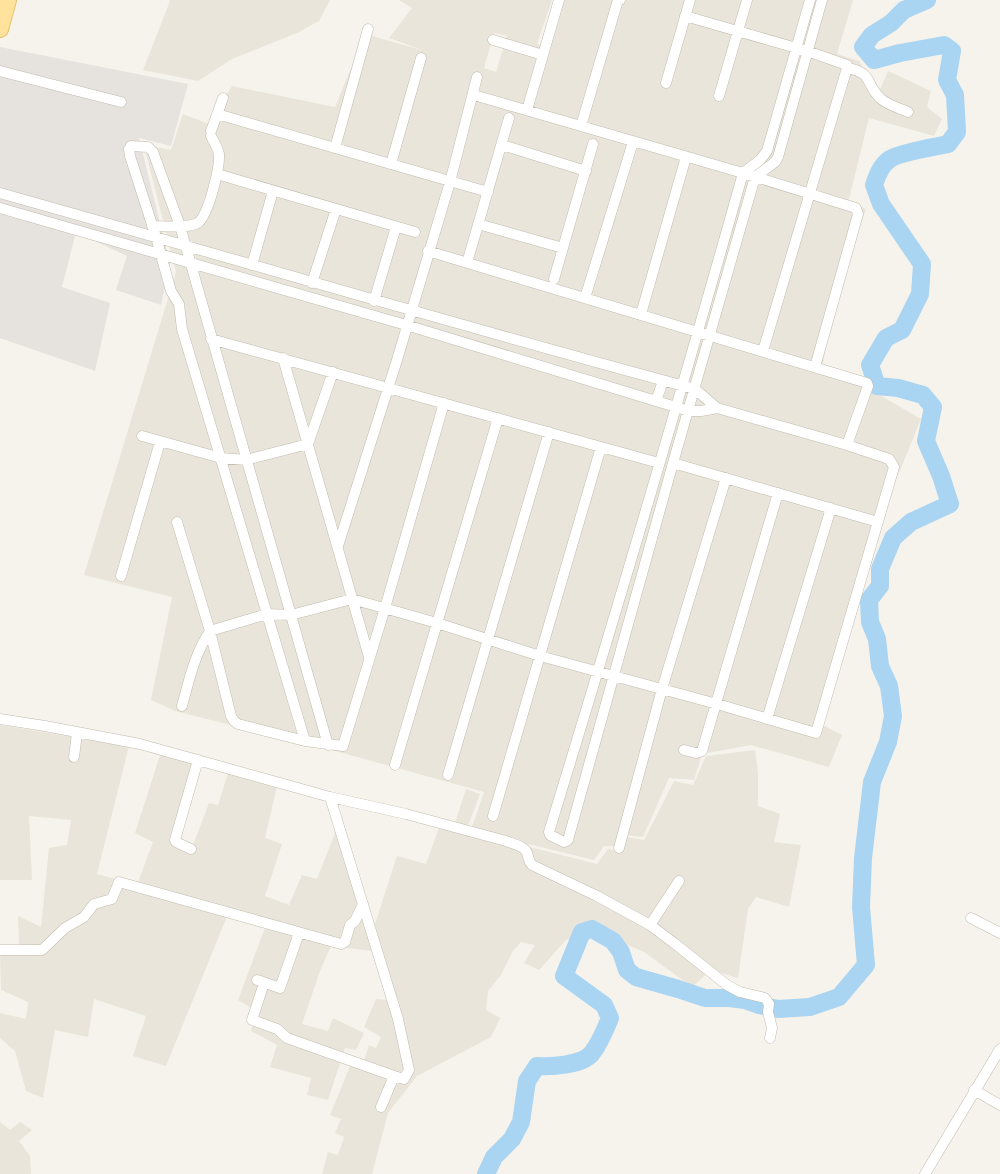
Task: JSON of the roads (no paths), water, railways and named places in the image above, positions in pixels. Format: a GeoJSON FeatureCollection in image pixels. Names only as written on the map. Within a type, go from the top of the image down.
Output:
{"type":"FeatureCollection","features":[{"type":"Feature","properties":{"kind":"main road"},"geometry":{"type":"LineString","coordinates":[[0,29],[8,0]]}},
{"type":"Feature","properties":{"kind":"street"},"geometry":{"type":"LineString","coordinates":[[527,110],[559,0]]}},
{"type":"Feature","properties":{"kind":"street"},"geometry":{"type":"LineString","coordinates":[[581,126],[618,0]]}},
{"type":"Feature","properties":{"kind":"street"},"geometry":{"type":"LineString","coordinates":[[666,84],[690,0]]}},
{"type":"Feature","properties":{"kind":"street"},"geometry":{"type":"LineString","coordinates":[[719,96],[747,0]]}},
{"type":"Feature","properties":{"kind":"street"},"geometry":{"type":"LineString","coordinates":[[810,0],[768,151],[743,173],[598,672],[549,832],[550,835],[564,842],[568,840],[755,177],[775,162],[778,157],[822,0]]}},
{"type":"Feature","properties":{"kind":"street"},"geometry":{"type":"LineString","coordinates":[[685,16],[844,63],[847,68],[861,72],[866,76],[879,98],[908,112]]}},
{"type":"Feature","properties":{"kind":"street"},"geometry":{"type":"LineString","coordinates":[[335,148],[368,29]]}},
{"type":"Feature","properties":{"kind":"street"},"geometry":{"type":"LineString","coordinates":[[493,40],[543,55]]}},
{"type":"Feature","properties":{"kind":"street"},"geometry":{"type":"LineString","coordinates":[[391,164],[421,58]]}},
{"type":"Feature","properties":{"kind":"street"},"geometry":{"type":"LineString","coordinates":[[763,351],[847,68]]}},
{"type":"Feature","properties":{"kind":"street"},"geometry":{"type":"LineString","coordinates":[[0,71],[121,102]]}},
{"type":"Feature","properties":{"kind":"street"},"geometry":{"type":"LineString","coordinates":[[338,546],[450,182],[474,95],[477,77]]}},
{"type":"Feature","properties":{"kind":"street"},"geometry":{"type":"LineString","coordinates":[[474,95],[853,207],[858,211],[815,367]]}},
{"type":"Feature","properties":{"kind":"street"},"geometry":{"type":"LineString","coordinates":[[152,226],[180,226],[198,222],[208,204],[217,174],[218,152],[211,134],[223,98]]}},
{"type":"Feature","properties":{"kind":"street"},"geometry":{"type":"LineString","coordinates":[[217,114],[488,192]]}},
{"type":"Feature","properties":{"kind":"street"},"geometry":{"type":"LineString","coordinates":[[469,256],[509,118]]}},
{"type":"Feature","properties":{"kind":"street"},"geometry":{"type":"LineString","coordinates":[[585,298],[633,142]]}},
{"type":"Feature","properties":{"kind":"street"},"geometry":{"type":"LineString","coordinates":[[554,280],[593,144]]}},
{"type":"Feature","properties":{"kind":"street"},"geometry":{"type":"LineString","coordinates":[[502,145],[586,171]]}},
{"type":"Feature","properties":{"kind":"street"},"geometry":{"type":"LineString","coordinates":[[305,741],[182,329],[179,304],[170,291],[156,237],[129,153],[130,147],[133,146],[148,147],[153,152],[180,226],[328,745]]}},
{"type":"Feature","properties":{"kind":"street"},"geometry":{"type":"LineString","coordinates":[[641,314],[686,157]]}},
{"type":"Feature","properties":{"kind":"street"},"geometry":{"type":"LineString","coordinates":[[217,174],[415,232]]}},
{"type":"Feature","properties":{"kind":"street"},"geometry":{"type":"LineString","coordinates":[[252,265],[273,191]]}},
{"type":"Feature","properties":{"kind":"street"},"geometry":{"type":"LineString","coordinates":[[0,193],[374,301],[695,389],[717,408],[889,459],[894,467],[816,734],[717,704],[540,656],[437,623],[352,600],[291,615],[267,614],[210,631],[202,643],[182,706]]}},
{"type":"Feature","properties":{"kind":"street"},"geometry":{"type":"LineString","coordinates":[[0,208],[406,325],[689,411],[701,412],[717,408]]}},
{"type":"Feature","properties":{"kind":"street"},"geometry":{"type":"LineString","coordinates":[[312,283],[336,209]]}},
{"type":"Feature","properties":{"kind":"street"},"geometry":{"type":"LineString","coordinates":[[478,224],[563,248]]}},
{"type":"Feature","properties":{"kind":"street"},"geometry":{"type":"LineString","coordinates":[[374,301],[396,226]]}},
{"type":"Feature","properties":{"kind":"street"},"geometry":{"type":"LineString","coordinates":[[428,251],[868,384],[847,446]]}},
{"type":"Feature","properties":{"kind":"street"},"geometry":{"type":"LineString","coordinates":[[211,339],[659,463]]}},
{"type":"Feature","properties":{"kind":"street"},"geometry":{"type":"LineString","coordinates":[[282,358],[369,657]]}},
{"type":"Feature","properties":{"kind":"street"},"geometry":{"type":"LineString","coordinates":[[308,444],[333,372]]}},
{"type":"Feature","properties":{"kind":"street"},"geometry":{"type":"LineString","coordinates":[[656,401],[663,381]]}},
{"type":"Feature","properties":{"kind":"street"},"geometry":{"type":"LineString","coordinates":[[177,522],[210,631],[231,716],[234,721],[238,724],[305,741],[340,746],[344,744],[444,403]]}},
{"type":"Feature","properties":{"kind":"street"},"geometry":{"type":"LineString","coordinates":[[395,765],[498,418]]}},
{"type":"Feature","properties":{"kind":"street"},"geometry":{"type":"LineString","coordinates":[[448,775],[549,432]]}},
{"type":"Feature","properties":{"kind":"street"},"geometry":{"type":"LineString","coordinates":[[142,436],[221,458],[246,460],[308,444]]}},
{"type":"Feature","properties":{"kind":"street"},"geometry":{"type":"LineString","coordinates":[[121,576],[160,442]]}},
{"type":"Feature","properties":{"kind":"street"},"geometry":{"type":"LineString","coordinates":[[493,816],[601,447]]}},
{"type":"Feature","properties":{"kind":"street"},"geometry":{"type":"LineString","coordinates":[[673,463],[878,522]]}},
{"type":"Feature","properties":{"kind":"street"},"geometry":{"type":"LineString","coordinates":[[619,848],[662,689],[726,478]]}},
{"type":"Feature","properties":{"kind":"street"},"geometry":{"type":"LineString","coordinates":[[684,750],[696,753],[702,751],[778,493]]}},
{"type":"Feature","properties":{"kind":"street"},"geometry":{"type":"LineString","coordinates":[[767,719],[831,508]]}},
{"type":"Feature","properties":{"kind":"street"},"geometry":{"type":"LineString","coordinates":[[0,719],[140,744],[330,797],[406,814],[522,847],[527,852],[532,865],[597,896],[650,925],[727,985],[740,992],[765,998],[772,1028],[770,1038]]}},
{"type":"Feature","properties":{"kind":"street"},"geometry":{"type":"LineString","coordinates":[[74,757],[77,733]]}},
{"type":"Feature","properties":{"kind":"street"},"geometry":{"type":"LineString","coordinates":[[191,849],[176,842],[176,836],[198,760]]}},
{"type":"Feature","properties":{"kind":"street"},"geometry":{"type":"LineString","coordinates":[[299,933],[280,988],[260,981],[252,1020],[277,1029],[287,1038],[404,1079],[409,1067],[398,1019],[330,797]]}},
{"type":"Feature","properties":{"kind":"street"},"geometry":{"type":"LineString","coordinates":[[650,925],[679,881]]}},
{"type":"Feature","properties":{"kind":"street"},"geometry":{"type":"LineString","coordinates":[[0,950],[42,950],[65,928],[84,917],[94,904],[112,899],[119,882],[344,944],[350,925],[355,921],[363,904]]}},
{"type":"Feature","properties":{"kind":"street"},"geometry":{"type":"LineString","coordinates":[[971,918],[1000,933]]}},
{"type":"Feature","properties":{"kind":"street"},"geometry":{"type":"LineString","coordinates":[[924,1174],[1000,1049]]}},
{"type":"Feature","properties":{"kind":"street"},"geometry":{"type":"LineString","coordinates":[[381,1107],[394,1076]]}},
{"type":"Feature","properties":{"kind":"street"},"geometry":{"type":"LineString","coordinates":[[974,1090],[1000,1105]]}},
{"type":"Feature","properties":{"kind":"waterway"},"geometry":{"type":"LineString","coordinates":[[486,1174],[494,1157],[512,1139],[521,1122],[527,1081],[537,1066],[574,1063],[588,1057],[597,1045],[610,1018],[604,1005],[564,976],[582,932],[592,929],[613,941],[621,952],[627,970],[636,977],[705,998],[745,1000],[778,1009],[810,1007],[839,997],[866,965],[861,907],[863,858],[872,782],[888,742],[893,716],[889,686],[880,666],[877,639],[870,622],[869,600],[880,586],[880,569],[893,538],[911,522],[950,504],[941,476],[926,441],[933,407],[923,395],[898,388],[877,386],[870,365],[886,338],[902,330],[920,294],[922,264],[881,204],[874,185],[880,170],[890,159],[910,152],[948,144],[957,132],[955,95],[947,80],[952,51],[944,45],[874,60],[863,47],[872,35],[891,23],[904,10],[927,0]]}}]}
